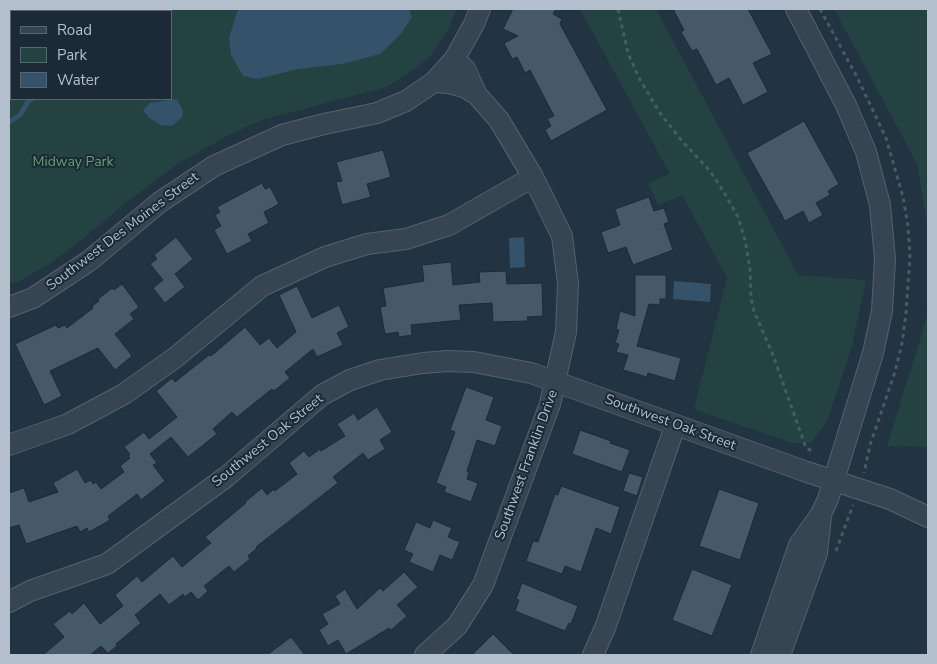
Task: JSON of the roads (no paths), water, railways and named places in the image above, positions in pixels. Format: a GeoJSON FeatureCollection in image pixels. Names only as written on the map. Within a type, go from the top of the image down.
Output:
{"type":"FeatureCollection","features":[{"type":"Feature","properties":{"kind":"street","name":"Southwest Des Moines Street"},"geometry":{"type":"LineString","coordinates":[[9,307],[33,298],[88,261],[160,202],[214,166],[282,135],[384,110],[406,101],[434,82],[454,60],[480,9]]}},
{"type":"Feature","properties":{"kind":"street"},"geometry":{"type":"LineString","coordinates":[[780,655],[817,553],[822,514],[873,353],[882,311],[885,259],[880,205],[866,152],[846,105],[796,9]]}},
{"type":"Feature","properties":{"kind":"street","name":"Southwest Franklin Drive"},"geometry":{"type":"LineString","coordinates":[[425,655],[457,626],[483,585],[547,413],[556,382],[566,332],[568,284],[562,236],[533,177],[499,120],[477,95],[465,69],[454,60]]}},
{"type":"Feature","properties":{"kind":"street","name":"Southwest Franklin Drive"},"geometry":{"type":"LineString","coordinates":[[434,82],[464,87],[477,95]]}},
{"type":"Feature","properties":{"kind":"street"},"geometry":{"type":"LineString","coordinates":[[9,445],[68,424],[124,394],[176,357],[262,286],[325,257],[367,244],[406,240],[449,225],[533,177]]}},
{"type":"Feature","properties":{"kind":"street","name":"Southwest Oak Street"},"geometry":{"type":"LineString","coordinates":[[9,602],[30,591],[107,564],[226,477],[322,395],[350,380],[380,370],[423,363],[448,361],[474,362],[503,367],[556,382],[675,426],[890,499],[928,516]]}},
{"type":"Feature","properties":{"kind":"street"},"geometry":{"type":"LineString","coordinates":[[593,655],[605,628],[675,426]]}},
{"type":"Feature","properties":{"kind":"street"},"geometry":{"type":"LineString","coordinates":[[761,655],[799,545],[822,514]]}},
{"type":"Feature","properties":{"kind":"water"},"geometry":{"type":"Polygon","coordinates":[[[240,9],[409,9],[412,17],[400,35],[380,54],[342,64],[298,69],[258,79],[243,76],[231,55],[229,38],[237,12],[240,9]]]}},
{"type":"Feature","properties":{"kind":"water"},"geometry":{"type":"Polygon","coordinates":[[[177,99],[183,111],[182,117],[172,126],[161,125],[149,118],[143,110],[150,103],[177,99]]]}},
{"type":"Feature","properties":{"kind":"water"},"geometry":{"type":"Polygon","coordinates":[[[524,237],[525,267],[510,268],[509,238],[524,237]]]}},
{"type":"Feature","properties":{"kind":"water"},"geometry":{"type":"Polygon","coordinates":[[[674,281],[711,284],[710,302],[673,299],[674,281]]]}},
{"type":"Feature","properties":{"kind":"waterway"},"geometry":{"type":"LineString","coordinates":[[9,122],[20,115],[29,100]]}},
{"type":"Feature","properties":{"kind":"park label","name":"Midway Park"},"geometry":{"type":"Point","coordinates":[73,163]}}]}
